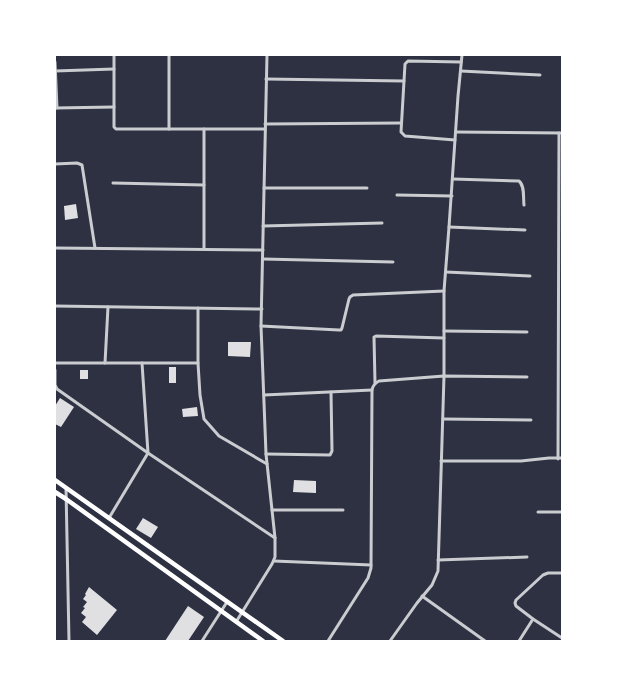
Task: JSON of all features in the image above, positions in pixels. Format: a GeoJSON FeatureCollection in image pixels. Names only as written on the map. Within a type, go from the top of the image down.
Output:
{"type":"FeatureCollection","features":[{"type":"Feature","properties":{"kind":"main road"},"geometry":{"type":"LineString","coordinates":[[55,480],[283,641]]}},
{"type":"Feature","properties":{"kind":"main road"},"geometry":{"type":"LineString","coordinates":[[55,492],[263,641]]}},
{"type":"Feature","properties":{"kind":"street"},"geometry":{"type":"LineString","coordinates":[[114,55],[114,127],[116,129],[265,128]]}},
{"type":"Feature","properties":{"kind":"street"},"geometry":{"type":"LineString","coordinates":[[169,55],[169,129]]}},
{"type":"Feature","properties":{"kind":"street"},"geometry":{"type":"LineString","coordinates":[[236,622],[274,561],[275,538],[266,454],[261,326],[267,55]]}},
{"type":"Feature","properties":{"kind":"street"},"geometry":{"type":"LineString","coordinates":[[390,641],[422,596],[432,585],[438,571],[444,376],[444,292],[462,55]]}},
{"type":"Feature","properties":{"kind":"street"},"geometry":{"type":"LineString","coordinates":[[456,140],[405,136],[401,132],[405,64],[408,61],[462,62]]}},
{"type":"Feature","properties":{"kind":"street"},"geometry":{"type":"LineString","coordinates":[[55,62],[56,108],[114,106]]}},
{"type":"Feature","properties":{"kind":"street"},"geometry":{"type":"LineString","coordinates":[[56,71],[114,69]]}},
{"type":"Feature","properties":{"kind":"street"},"geometry":{"type":"LineString","coordinates":[[461,71],[540,75]]}},
{"type":"Feature","properties":{"kind":"street"},"geometry":{"type":"LineString","coordinates":[[266,79],[404,81]]}},
{"type":"Feature","properties":{"kind":"street"},"geometry":{"type":"LineString","coordinates":[[265,124],[401,123]]}},
{"type":"Feature","properties":{"kind":"street"},"geometry":{"type":"LineString","coordinates":[[204,129],[204,249]]}},
{"type":"Feature","properties":{"kind":"street"},"geometry":{"type":"LineString","coordinates":[[456,132],[560,133],[558,459]]}},
{"type":"Feature","properties":{"kind":"street"},"geometry":{"type":"LineString","coordinates":[[55,164],[77,163],[82,165],[95,248]]}},
{"type":"Feature","properties":{"kind":"street"},"geometry":{"type":"LineString","coordinates":[[453,179],[518,181],[523,186],[524,205]]}},
{"type":"Feature","properties":{"kind":"street"},"geometry":{"type":"LineString","coordinates":[[113,184],[204,185]]}},
{"type":"Feature","properties":{"kind":"street"},"geometry":{"type":"LineString","coordinates":[[264,188],[367,188]]}},
{"type":"Feature","properties":{"kind":"street"},"geometry":{"type":"LineString","coordinates":[[397,195],[452,196]]}},
{"type":"Feature","properties":{"kind":"street"},"geometry":{"type":"LineString","coordinates":[[263,226],[382,223]]}},
{"type":"Feature","properties":{"kind":"street"},"geometry":{"type":"LineString","coordinates":[[449,227],[525,230]]}},
{"type":"Feature","properties":{"kind":"street"},"geometry":{"type":"LineString","coordinates":[[55,248],[263,250]]}},
{"type":"Feature","properties":{"kind":"street"},"geometry":{"type":"LineString","coordinates":[[263,259],[393,262]]}},
{"type":"Feature","properties":{"kind":"street"},"geometry":{"type":"LineString","coordinates":[[446,272],[530,276]]}},
{"type":"Feature","properties":{"kind":"street"},"geometry":{"type":"LineString","coordinates":[[261,326],[341,330],[350,297],[444,292]]}},
{"type":"Feature","properties":{"kind":"street"},"geometry":{"type":"LineString","coordinates":[[55,306],[262,309]]}},
{"type":"Feature","properties":{"kind":"street"},"geometry":{"type":"LineString","coordinates":[[105,363],[108,307]]}},
{"type":"Feature","properties":{"kind":"street"},"geometry":{"type":"LineString","coordinates":[[198,308],[198,363],[200,395],[204,419],[219,436],[267,464]]}},
{"type":"Feature","properties":{"kind":"street"},"geometry":{"type":"LineString","coordinates":[[444,331],[528,332]]}},
{"type":"Feature","properties":{"kind":"street"},"geometry":{"type":"LineString","coordinates":[[328,641],[368,578],[371,565],[372,390],[375,383],[374,337],[444,338]]}},
{"type":"Feature","properties":{"kind":"street"},"geometry":{"type":"LineString","coordinates":[[55,363],[198,363]]}},
{"type":"Feature","properties":{"kind":"street"},"geometry":{"type":"LineString","coordinates":[[109,518],[148,454],[142,363]]}},
{"type":"Feature","properties":{"kind":"street"},"geometry":{"type":"LineString","coordinates":[[55,370],[57,389],[148,454],[275,538]]}},
{"type":"Feature","properties":{"kind":"street"},"geometry":{"type":"LineString","coordinates":[[375,383],[444,376],[528,377]]}},
{"type":"Feature","properties":{"kind":"street"},"geometry":{"type":"LineString","coordinates":[[264,395],[372,390]]}},
{"type":"Feature","properties":{"kind":"street"},"geometry":{"type":"LineString","coordinates":[[266,454],[332,454],[331,392]]}},
{"type":"Feature","properties":{"kind":"street"},"geometry":{"type":"LineString","coordinates":[[442,419],[531,420]]}},
{"type":"Feature","properties":{"kind":"street"},"geometry":{"type":"LineString","coordinates":[[441,461],[521,461],[562,458]]}},
{"type":"Feature","properties":{"kind":"street"},"geometry":{"type":"LineString","coordinates":[[66,488],[69,641]]}},
{"type":"Feature","properties":{"kind":"street"},"geometry":{"type":"LineString","coordinates":[[272,510],[343,510]]}},
{"type":"Feature","properties":{"kind":"street"},"geometry":{"type":"LineString","coordinates":[[538,512],[562,512]]}},
{"type":"Feature","properties":{"kind":"street"},"geometry":{"type":"LineString","coordinates":[[438,560],[528,556]]}},
{"type":"Feature","properties":{"kind":"street"},"geometry":{"type":"LineString","coordinates":[[274,561],[371,565]]}},
{"type":"Feature","properties":{"kind":"street"},"geometry":{"type":"LineString","coordinates":[[562,573],[543,574],[516,600],[515,603],[516,606],[533,619],[562,638]]}},
{"type":"Feature","properties":{"kind":"street"},"geometry":{"type":"LineString","coordinates":[[422,596],[485,641]]}},
{"type":"Feature","properties":{"kind":"street"},"geometry":{"type":"LineString","coordinates":[[202,641],[227,602]]}},
{"type":"Feature","properties":{"kind":"street"},"geometry":{"type":"LineString","coordinates":[[519,641],[533,619]]}},
{"type":"Feature","properties":{"kind":"building"},"geometry":{"type":"Polygon","coordinates":[[[76,204],[78,218],[65,220],[64,206],[76,204]]]}},
{"type":"Feature","properties":{"kind":"building"},"geometry":{"type":"Polygon","coordinates":[[[228,342],[251,342],[250,357],[228,356],[228,342]]]}},
{"type":"Feature","properties":{"kind":"building"},"geometry":{"type":"Polygon","coordinates":[[[169,367],[176,367],[176,383],[169,383],[169,367]]]}},
{"type":"Feature","properties":{"kind":"building"},"geometry":{"type":"Polygon","coordinates":[[[80,370],[88,370],[88,379],[80,379],[80,370]]]}},
{"type":"Feature","properties":{"kind":"building"},"geometry":{"type":"Polygon","coordinates":[[[60,398],[74,407],[61,427],[55,424],[55,406],[60,398]]]}},
{"type":"Feature","properties":{"kind":"building"},"geometry":{"type":"Polygon","coordinates":[[[197,407],[198,416],[183,417],[182,409],[197,407]]]}},
{"type":"Feature","properties":{"kind":"building"},"geometry":{"type":"Polygon","coordinates":[[[294,480],[316,481],[316,493],[293,492],[294,480]]]}},
{"type":"Feature","properties":{"kind":"building"},"geometry":{"type":"Polygon","coordinates":[[[143,518],[158,527],[151,538],[136,529],[143,518]]]}},
{"type":"Feature","properties":{"kind":"building"},"geometry":{"type":"Polygon","coordinates":[[[89,587],[117,610],[97,635],[82,622],[86,617],[81,613],[87,602],[83,599],[89,587]]]}},
{"type":"Feature","properties":{"kind":"building"},"geometry":{"type":"Polygon","coordinates":[[[188,606],[204,617],[188,641],[165,641],[188,606]]]}}]}
